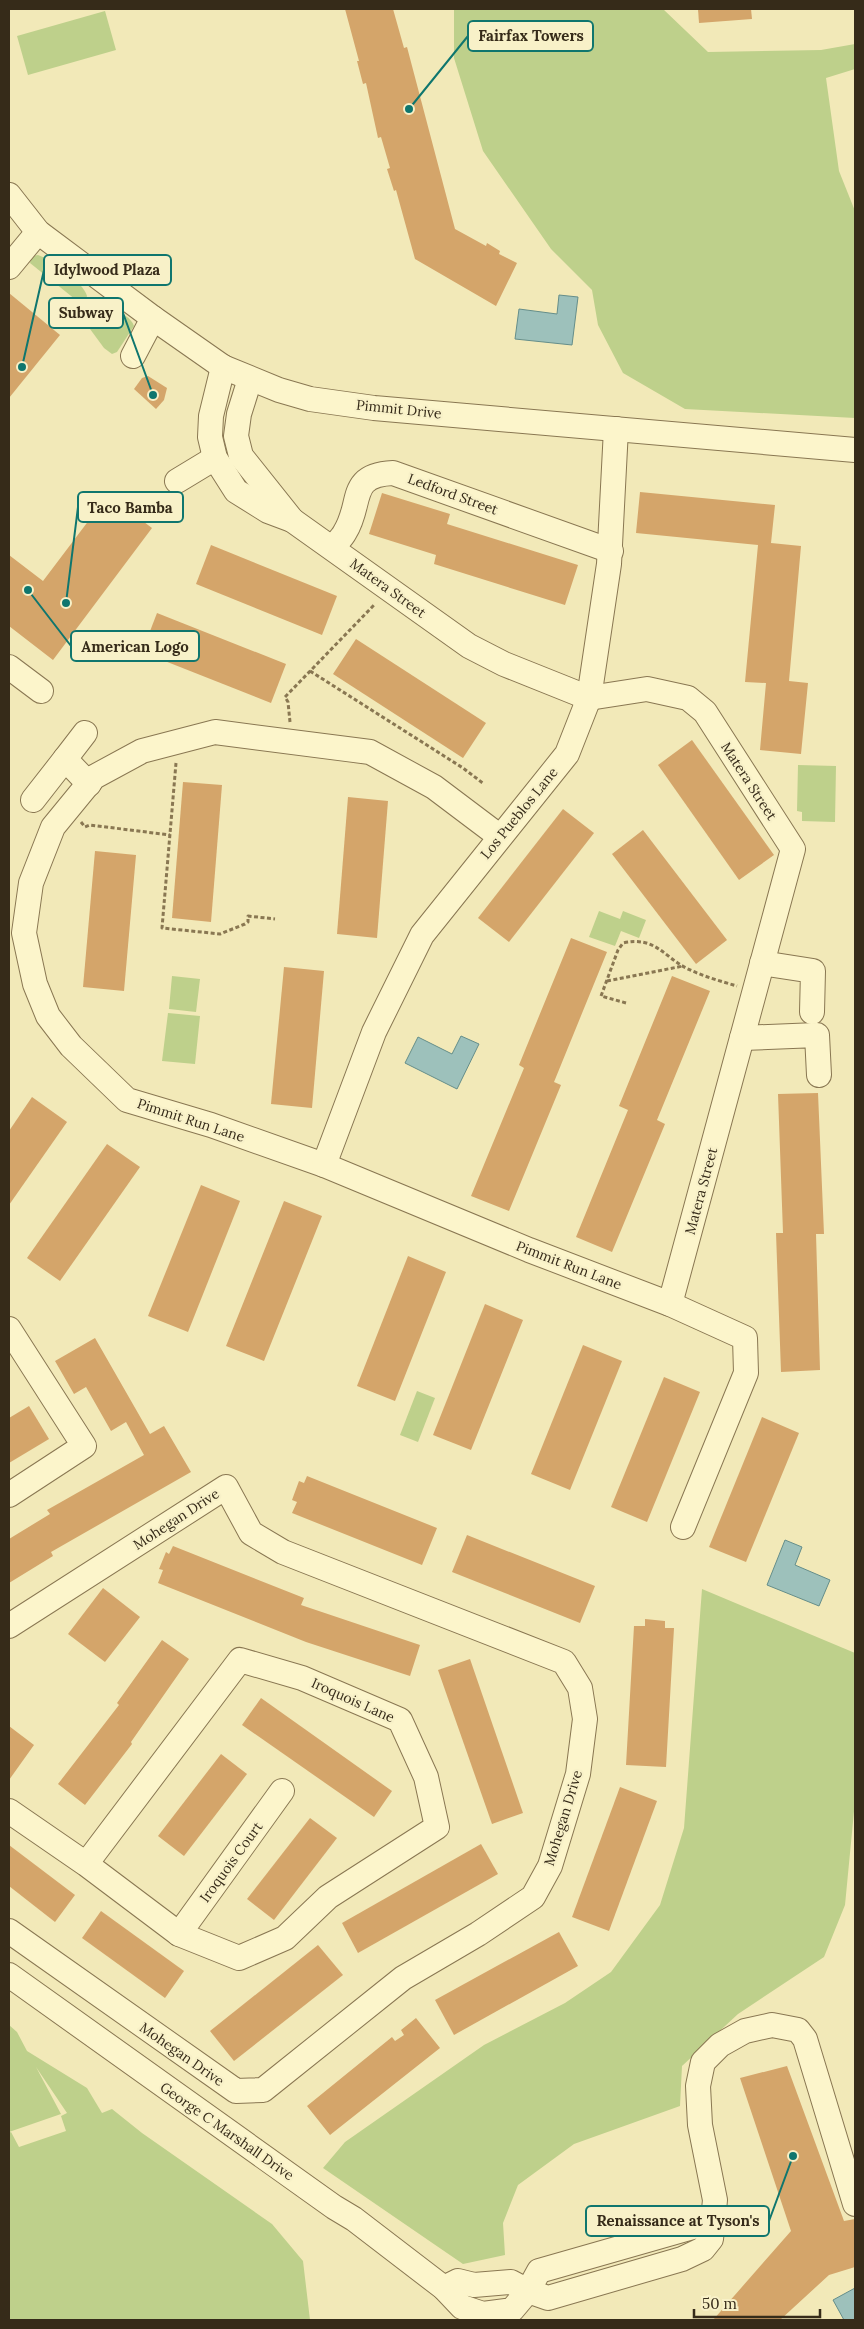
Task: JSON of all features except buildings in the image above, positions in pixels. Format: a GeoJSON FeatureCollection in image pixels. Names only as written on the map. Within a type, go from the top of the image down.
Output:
{"type":"FeatureCollection","features":[{"type":"Feature","properties":{"kind":"street","name":"Pimmit Drive"},"geometry":{"type":"LineString","coordinates":[[9,195],[38,232],[153,318],[223,366],[279,390],[310,399],[374,408],[855,450]]}},
{"type":"Feature","properties":{"kind":"street"},"geometry":{"type":"LineString","coordinates":[[9,267],[38,232]]}},
{"type":"Feature","properties":{"kind":"street"},"geometry":{"type":"LineString","coordinates":[[133,356],[153,318]]}},
{"type":"Feature","properties":{"kind":"street","name":"Matera Street"},"geometry":{"type":"LineString","coordinates":[[223,366],[210,416],[210,437],[215,458],[236,491],[268,511],[292,520],[469,646],[504,664],[589,698],[647,689],[688,698],[705,712],[793,849],[670,1304]]}},
{"type":"Feature","properties":{"kind":"street","name":"Matera Street"},"geometry":{"type":"LineString","coordinates":[[250,379],[239,414],[236,436],[241,456],[292,520]]}},
{"type":"Feature","properties":{"kind":"street","name":"Los Pueblos Lane"},"geometry":{"type":"LineString","coordinates":[[324,1165],[374,1032],[422,935],[499,836],[567,754],[589,698],[611,552],[616,429]]}},
{"type":"Feature","properties":{"kind":"street"},"geometry":{"type":"LineString","coordinates":[[177,481],[215,458]]}},
{"type":"Feature","properties":{"kind":"street","name":"Ledford Street"},"geometry":{"type":"LineString","coordinates":[[333,548],[346,531],[362,484],[376,474],[394,473],[611,552]]}},
{"type":"Feature","properties":{"kind":"street"},"geometry":{"type":"LineString","coordinates":[[9,667],[41,691]]}},
{"type":"Feature","properties":{"kind":"street","name":"Pimmit Run Lane"},"geometry":{"type":"LineString","coordinates":[[499,836],[434,787],[370,752],[215,732],[142,751],[94,777],[53,827],[32,883],[24,933],[35,984],[48,1016],[71,1046],[127,1100],[211,1124],[324,1165],[530,1250],[670,1304],[744,1338],[746,1373],[683,1527]]}},
{"type":"Feature","properties":{"kind":"street"},"geometry":{"type":"LineString","coordinates":[[33,800],[85,733]]}},
{"type":"Feature","properties":{"kind":"street"},"geometry":{"type":"LineString","coordinates":[[65,759],[89,784]]}},
{"type":"Feature","properties":{"kind":"street"},"geometry":{"type":"LineString","coordinates":[[762,963],[813,972],[812,1012]]}},
{"type":"Feature","properties":{"kind":"street"},"geometry":{"type":"LineString","coordinates":[[742,1038],[817,1035],[819,1075]]}},
{"type":"Feature","properties":{"kind":"street"},"geometry":{"type":"LineString","coordinates":[[9,1329],[84,1446],[9,1495]]}},
{"type":"Feature","properties":{"kind":"street","name":"Mohegan Drive"},"geometry":{"type":"LineString","coordinates":[[9,1626],[226,1487],[251,1533],[283,1552],[564,1662],[580,1688],[585,1719],[578,1774],[550,1866],[533,1897],[478,1934],[403,1978],[263,2090],[236,2091],[9,1931]]}},
{"type":"Feature","properties":{"kind":"street","name":"Iroquois Lane"},"geometry":{"type":"LineString","coordinates":[[9,1811],[86,1864],[179,1934],[239,1958],[285,1938],[328,1897],[438,1827],[426,1777],[400,1720],[302,1678],[240,1660],[86,1864]]}},
{"type":"Feature","properties":{"kind":"street","name":"Iroquois Court"},"geometry":{"type":"LineString","coordinates":[[179,1934],[282,1791]]}},
{"type":"Feature","properties":{"kind":"street","name":"George C Marshall Drive"},"geometry":{"type":"LineString","coordinates":[[9,1975],[334,2207],[354,2219],[444,2288],[458,2281],[474,2285],[511,2282],[528,2291],[548,2298],[682,2259],[703,2249],[711,2239],[715,2200],[700,2125],[698,2086],[703,2062],[720,2045],[745,2031],[772,2026],[798,2030],[805,2039],[854,2204]]}},
{"type":"Feature","properties":{"kind":"path"},"geometry":{"type":"LineString","coordinates":[[290,742],[290,712],[284,696],[390,590]]}},
{"type":"Feature","properties":{"kind":"path"},"geometry":{"type":"LineString","coordinates":[[310,671],[463,768],[484,784]]}},
{"type":"Feature","properties":{"kind":"path"},"geometry":{"type":"LineString","coordinates":[[175,742],[177,751],[162,928],[220,934],[245,924],[248,922],[248,916],[275,919]]}},
{"type":"Feature","properties":{"kind":"path"},"geometry":{"type":"LineString","coordinates":[[69,806],[85,827],[90,825],[170,835]]}},
{"type":"Feature","properties":{"kind":"path"},"geometry":{"type":"LineString","coordinates":[[626,1003],[600,996],[618,950],[623,943],[629,942],[656,946],[683,966],[726,983],[755,991]]}},
{"type":"Feature","properties":{"kind":"path"},"geometry":{"type":"LineString","coordinates":[[606,981],[683,966]]}},
{"type":"Feature","properties":{"kind":"green space"},"geometry":{"type":"Polygon","coordinates":[[[454,9],[663,9],[708,52],[821,50],[855,44],[855,69],[826,78],[839,171],[855,211],[855,418],[685,409],[623,373],[598,325],[592,290],[551,249],[483,151],[454,58],[454,9]]]}},
{"type":"Feature","properties":{"kind":"green space"},"geometry":{"type":"Polygon","coordinates":[[[105,11],[116,50],[28,75],[17,36],[105,11]]]}},
{"type":"Feature","properties":{"kind":"green space"},"geometry":{"type":"Polygon","coordinates":[[[38,255],[59,266],[80,284],[87,296],[85,304],[81,304],[30,263],[32,256],[38,255]]]}},
{"type":"Feature","properties":{"kind":"green space"},"geometry":{"type":"Polygon","coordinates":[[[113,312],[126,316],[134,326],[117,352],[112,354],[104,348],[90,329],[102,314],[113,312]]]}},
{"type":"Feature","properties":{"kind":"green space"},"geometry":{"type":"Polygon","coordinates":[[[798,765],[836,766],[835,822],[802,821],[802,812],[797,811],[798,765]]]}},
{"type":"Feature","properties":{"kind":"green space"},"geometry":{"type":"Polygon","coordinates":[[[599,911],[620,919],[623,911],[646,920],[639,938],[621,931],[615,946],[589,937],[599,911]]]}},
{"type":"Feature","properties":{"kind":"green space"},"geometry":{"type":"Polygon","coordinates":[[[172,976],[200,979],[196,1012],[169,1009],[172,976]]]}},
{"type":"Feature","properties":{"kind":"green space"},"geometry":{"type":"Polygon","coordinates":[[[168,1013],[200,1016],[195,1064],[162,1061],[168,1013]]]}},
{"type":"Feature","properties":{"kind":"green space"},"geometry":{"type":"Polygon","coordinates":[[[417,1391],[435,1398],[418,1442],[400,1435],[417,1391]]]}},
{"type":"Feature","properties":{"kind":"green space"},"geometry":{"type":"Polygon","coordinates":[[[702,1589],[855,1653],[855,1801],[845,1905],[824,1957],[738,2014],[682,2066],[680,2106],[574,2144],[518,2185],[503,2223],[505,2255],[463,2264],[323,2168],[345,2142],[484,2045],[565,2003],[611,1972],[660,1905],[684,1828],[702,1589]]]}},
{"type":"Feature","properties":{"kind":"green space"},"geometry":{"type":"Polygon","coordinates":[[[9,2025],[17,2032],[27,2051],[87,2088],[102,2113],[112,2109],[142,2133],[272,2224],[303,2261],[310,2320],[9,2320],[9,2133],[11,2132],[19,2147],[66,2131],[61,2116],[67,2113],[36,2067],[61,2114],[9,2132],[9,2025]]]}},
{"type":"Feature","properties":{"kind":"water"},"geometry":{"type":"Polygon","coordinates":[[[559,295],[578,297],[572,345],[515,339],[519,309],[557,314],[559,295]]]}},
{"type":"Feature","properties":{"kind":"water"},"geometry":{"type":"Polygon","coordinates":[[[461,1036],[479,1044],[457,1089],[405,1063],[418,1037],[452,1054],[461,1036]]]}},
{"type":"Feature","properties":{"kind":"water"},"geometry":{"type":"Polygon","coordinates":[[[785,1540],[802,1547],[795,1565],[830,1580],[819,1606],[767,1585],[785,1540]]]}},
{"type":"Feature","properties":{"kind":"water"},"geometry":{"type":"Polygon","coordinates":[[[855,2288],[855,2320],[844,2320],[833,2300],[855,2288]]]}},
{"type":"Feature","properties":{"kind":"place","name":"Fairfax Towers"},"geometry":{"type":"Point","coordinates":[409,109]}},
{"type":"Feature","properties":{"kind":"place","name":"Idylwood Plaza"},"geometry":{"type":"Point","coordinates":[22,367]}},
{"type":"Feature","properties":{"kind":"place","name":"Subway"},"geometry":{"type":"Point","coordinates":[153,395]}},
{"type":"Feature","properties":{"kind":"place","name":"American Logo"},"geometry":{"type":"Point","coordinates":[28,590]}},
{"type":"Feature","properties":{"kind":"place","name":"Taco Bamba"},"geometry":{"type":"Point","coordinates":[66,603]}},
{"type":"Feature","properties":{"kind":"place","name":"Renaissance at Tyson's"},"geometry":{"type":"Point","coordinates":[793,2156]}}]}
